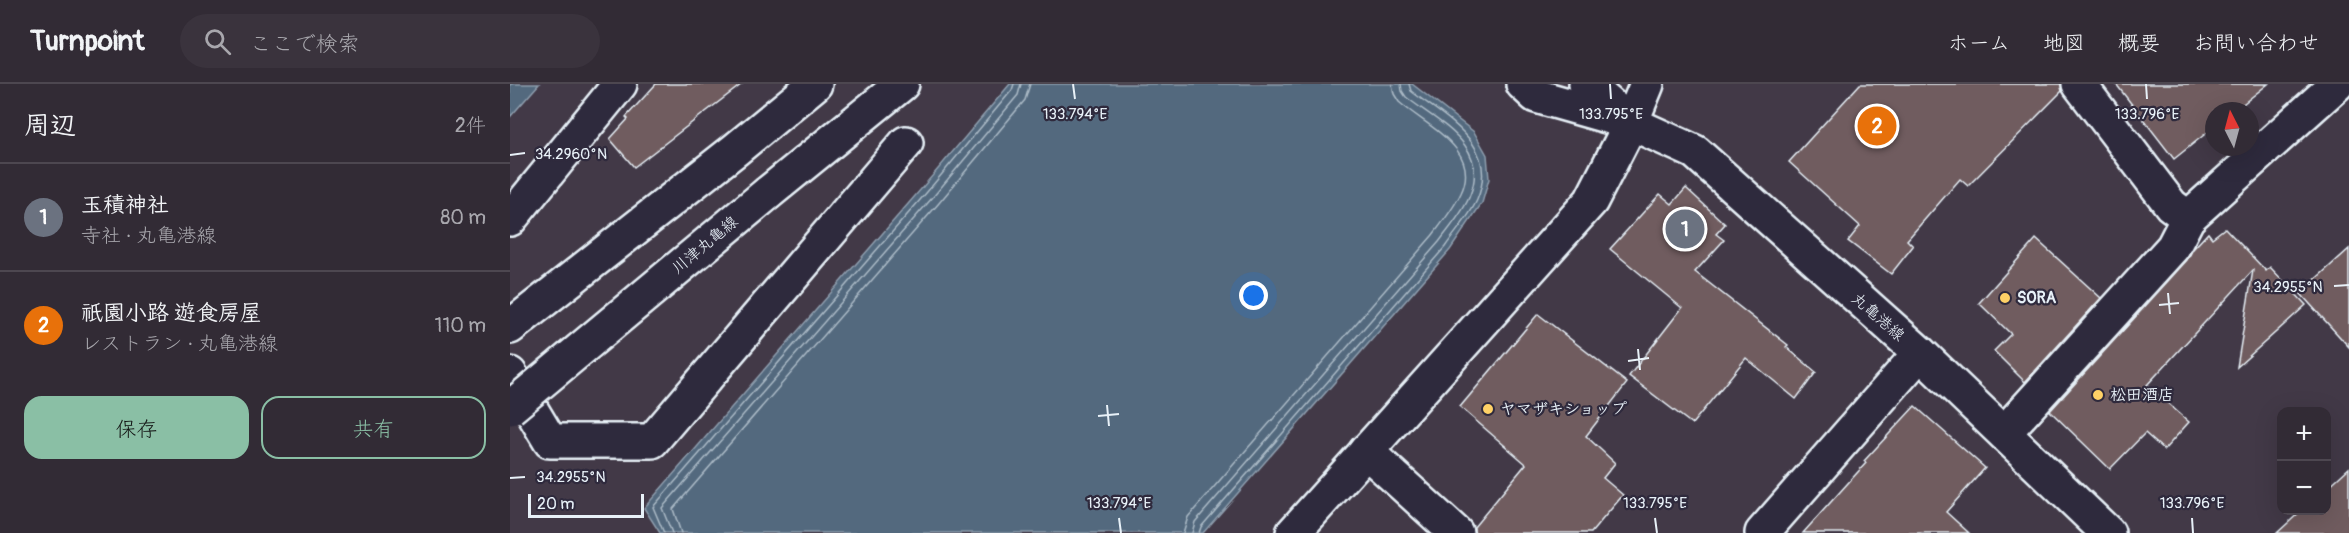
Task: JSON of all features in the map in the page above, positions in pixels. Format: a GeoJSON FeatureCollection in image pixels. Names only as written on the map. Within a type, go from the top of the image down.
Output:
{"type":"FeatureCollection","features":[{"type":"Feature","properties":{"kind":"street"},"geometry":{"type":"LineString","coordinates":[[510,219],[620,84]]}},
{"type":"Feature","properties":{"kind":"street"},"geometry":{"type":"LineString","coordinates":[[510,327],[815,84]]}},
{"type":"Feature","properties":{"kind":"street","name":"川津丸亀線"},"geometry":{"type":"LineString","coordinates":[[510,408],[902,84]]}},
{"type":"Feature","properties":{"kind":"street","name":"丸亀港線"},"geometry":{"type":"LineString","coordinates":[[1523,84],[1536,96],[1631,123],[1695,152],[1808,256],[1920,353],[2004,434],[2093,528]]}},
{"type":"Feature","properties":{"kind":"street","name":"丸亀港線"},"geometry":{"type":"LineString","coordinates":[[1586,84],[1631,123]]}},
{"type":"Feature","properties":{"kind":"street"},"geometry":{"type":"LineString","coordinates":[[1293,533],[1591,201],[1631,123],[1647,84]]}},
{"type":"Feature","properties":{"kind":"street"},"geometry":{"type":"LineString","coordinates":[[2079,84],[2171,205],[2188,218]]}},
{"type":"Feature","properties":{"kind":"street"},"geometry":{"type":"LineString","coordinates":[[2004,434],[2173,247],[2188,218],[2337,84]]}},
{"type":"Feature","properties":{"kind":"street"},"geometry":{"type":"LineString","coordinates":[[510,374],[550,441],[652,441],[906,143]]}},
{"type":"Feature","properties":{"kind":"street"},"geometry":{"type":"LineString","coordinates":[[1762,533],[1920,353]]}},
{"type":"Feature","properties":{"kind":"street"},"geometry":{"type":"LineString","coordinates":[[1366,452],[1456,533]]}},
{"type":"Feature","properties":{"kind":"water"},"geometry":{"type":"Polygon","coordinates":[[[510,84],[539,84],[510,117],[510,84]]]}},
{"type":"Feature","properties":{"kind":"water"},"geometry":{"type":"Polygon","coordinates":[[[1010,84],[1412,84],[1474,132],[1487,155],[1489,179],[1482,203],[1450,250],[1203,533],[660,533],[644,508],[1010,84]]]}},
{"type":"Feature","properties":{"kind":"building"},"geometry":{"type":"Polygon","coordinates":[[[656,84],[742,84],[634,167],[610,139],[628,119],[626,117],[656,84]]]}},
{"type":"Feature","properties":{"kind":"building"},"geometry":{"type":"Polygon","coordinates":[[[1860,84],[2061,84],[2062,91],[1968,186],[1960,179],[1907,240],[1913,246],[1891,274],[1848,241],[1860,226],[1789,162],[1860,84]]]}},
{"type":"Feature","properties":{"kind":"building"},"geometry":{"type":"Polygon","coordinates":[[[2116,84],[2268,84],[2245,102],[2205,102],[2205,134],[2174,159],[2116,84]]]}},
{"type":"Feature","properties":{"kind":"building"},"geometry":{"type":"Polygon","coordinates":[[[1686,188],[1725,224],[1716,234],[1724,240],[1695,272],[1788,345],[1786,347],[1816,372],[1796,399],[1746,358],[1692,424],[1629,376],[1682,308],[1610,249],[1660,194],[1672,204],[1686,188]]]}},
{"type":"Feature","properties":{"kind":"building"},"geometry":{"type":"Polygon","coordinates":[[[2225,228],[2266,271],[2270,267],[2306,305],[2237,367],[2253,270],[2147,385],[2189,422],[2164,450],[2145,433],[2110,469],[2050,411],[2187,260],[2193,249],[2208,233],[2212,238],[2225,228]]]}},
{"type":"Feature","properties":{"kind":"building"},"geometry":{"type":"Polygon","coordinates":[[[2036,239],[2101,298],[2025,382],[1994,351],[2011,334],[1979,303],[2036,239]]]}},
{"type":"Feature","properties":{"kind":"building"},"geometry":{"type":"Polygon","coordinates":[[[2349,249],[2349,347],[2300,293],[2349,249]]]}},
{"type":"Feature","properties":{"kind":"building"},"geometry":{"type":"Polygon","coordinates":[[[1538,314],[1627,383],[1586,436],[1615,463],[1603,478],[1623,495],[1591,533],[1474,533],[1474,527],[1526,464],[1460,407],[1538,314]]]}},
{"type":"Feature","properties":{"kind":"building"},"geometry":{"type":"Polygon","coordinates":[[[1915,406],[1985,468],[1946,512],[1969,533],[1803,533],[1866,463],[1864,461],[1915,406]]]}},
{"type":"Feature","properties":{"kind":"building"},"geometry":{"type":"Polygon","coordinates":[[[2349,468],[2349,533],[2277,533],[2297,515],[2331,515],[2331,484],[2349,468]]]}},
{"type":"Feature","properties":{"kind":"place","name":"祇園小路 遊食房屋"},"geometry":{"type":"Point","coordinates":[1877,126]}},
{"type":"Feature","properties":{"kind":"place","name":"玉積神社"},"geometry":{"type":"Point","coordinates":[1685,229]}},
{"type":"Feature","properties":{"kind":"place","name":"SORA"},"geometry":{"type":"Point","coordinates":[2005,298]}},
{"type":"Feature","properties":{"kind":"place","name":"松田酒店"},"geometry":{"type":"Point","coordinates":[2098,395]}},
{"type":"Feature","properties":{"kind":"place","name":"ヤマザキショップ"},"geometry":{"type":"Point","coordinates":[1488,409]}}]}
